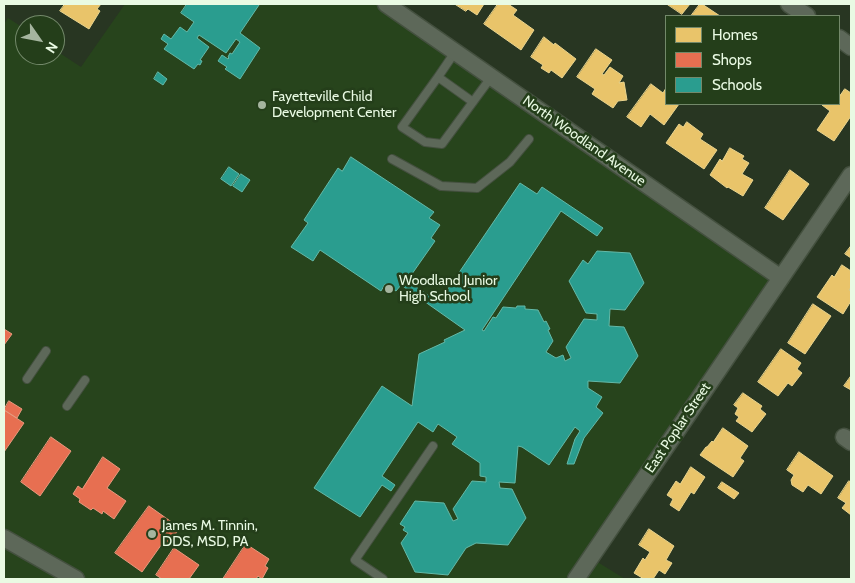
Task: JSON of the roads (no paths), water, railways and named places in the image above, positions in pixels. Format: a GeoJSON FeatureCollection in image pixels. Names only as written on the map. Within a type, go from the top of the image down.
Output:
{"type":"FeatureCollection","features":[{"type":"Feature","properties":{"kind":"street","name":"North Woodland Avenue"},"geometry":{"type":"LineString","coordinates":[[386,4],[781,278]]}},
{"type":"Feature","properties":{"kind":"street"},"geometry":{"type":"LineString","coordinates":[[789,4],[806,15]]}},
{"type":"Feature","properties":{"kind":"street"},"geometry":{"type":"LineString","coordinates":[[840,39],[851,47]]}},
{"type":"Feature","properties":{"kind":"street","name":"East Poplar Street"},"geometry":{"type":"LineString","coordinates":[[576,579],[851,176]]}},
{"type":"Feature","properties":{"kind":"street"},"geometry":{"type":"LineString","coordinates":[[4,538],[76,579]]}},
{"type":"Feature","properties":{"kind":"lane"},"geometry":{"type":"LineString","coordinates":[[455,51],[402,127],[426,142],[442,144],[492,76]]}},
{"type":"Feature","properties":{"kind":"lane"},"geometry":{"type":"LineString","coordinates":[[438,77],[473,102]]}},
{"type":"Feature","properties":{"kind":"lane"},"geometry":{"type":"LineString","coordinates":[[392,159],[441,186],[477,188],[510,162],[529,139]]}},
{"type":"Feature","properties":{"kind":"lane"},"geometry":{"type":"LineString","coordinates":[[27,379],[46,351]]}},
{"type":"Feature","properties":{"kind":"lane"},"geometry":{"type":"LineString","coordinates":[[67,406],[85,380]]}},
{"type":"Feature","properties":{"kind":"lane"},"geometry":{"type":"LineString","coordinates":[[384,579],[355,560],[433,446]]}},
{"type":"Feature","properties":{"kind":"place","name":"Fayetteville Child Development Center"},"geometry":{"type":"Point","coordinates":[262,105]}},
{"type":"Feature","properties":{"kind":"place","name":"Woodland Junior High School"},"geometry":{"type":"Point","coordinates":[389,289]}},
{"type":"Feature","properties":{"kind":"place","name":"James M. Tinnin, DDS, MSD, PA"},"geometry":{"type":"Point","coordinates":[152,534]}}]}
